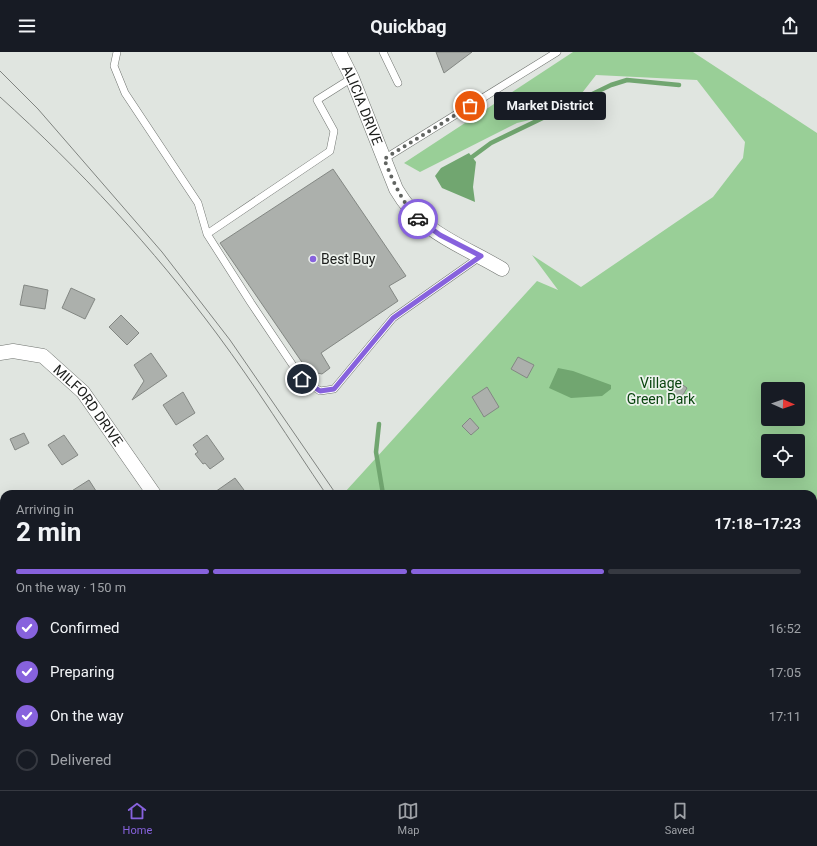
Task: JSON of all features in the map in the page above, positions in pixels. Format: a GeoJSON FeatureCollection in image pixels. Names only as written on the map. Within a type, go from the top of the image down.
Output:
{"type":"FeatureCollection","features":[{"type":"Feature","properties":{"kind":"street","name":"ALICIA DRIVE"},"geometry":{"type":"LineString","coordinates":[[339,52],[352,78],[396,189],[404,203],[419,220],[440,235],[502,268]]}},
{"type":"Feature","properties":{"kind":"street","name":"MILFORD DRIVE"},"geometry":{"type":"LineString","coordinates":[[0,353],[13,351],[43,356],[83,392],[151,490]]}},
{"type":"Feature","properties":{"kind":"lane"},"geometry":{"type":"LineString","coordinates":[[117,52],[114,66],[125,93],[198,203],[207,234],[302,379],[320,391],[334,389],[393,318],[481,256]]}},
{"type":"Feature","properties":{"kind":"lane"},"geometry":{"type":"LineString","coordinates":[[383,52],[398,83]]}},
{"type":"Feature","properties":{"kind":"lane"},"geometry":{"type":"LineString","coordinates":[[384,159],[557,52]]}},
{"type":"Feature","properties":{"kind":"lane"},"geometry":{"type":"LineString","coordinates":[[207,234],[330,151],[334,131],[317,100],[352,78]]}},
{"type":"Feature","properties":{"kind":"green space","name":"Village Green Park"},"geometry":{"type":"Polygon","coordinates":[[[573,52],[693,52],[817,133],[817,490],[347,490],[537,281],[558,290],[532,255],[581,287],[713,197],[743,158],[745,142],[697,80],[596,75],[568,111],[517,123],[420,172],[404,163],[573,52]]]}},
{"type":"Feature","properties":{"kind":"shaded area"},"geometry":{"type":"Polygon","coordinates":[[[469,153],[476,162],[473,187],[475,202],[442,188],[435,176],[441,168],[469,153]]]}},
{"type":"Feature","properties":{"kind":"shaded area"},"geometry":{"type":"Polygon","coordinates":[[[558,368],[573,371],[611,385],[611,389],[602,396],[571,398],[549,388],[558,368]]]}},
{"type":"Feature","properties":{"kind":"building"},"geometry":{"type":"Polygon","coordinates":[[[436,52],[472,52],[444,73],[436,52]]]}},
{"type":"Feature","properties":{"kind":"building","name":"Best Buy"},"geometry":{"type":"Polygon","coordinates":[[[333,169],[406,276],[389,286],[398,301],[321,353],[330,368],[322,374],[308,371],[220,243],[333,169]]]}},
{"type":"Feature","properties":{"kind":"building"},"geometry":{"type":"Polygon","coordinates":[[[24,285],[48,290],[45,309],[20,305],[24,285]]]}},
{"type":"Feature","properties":{"kind":"building"},"geometry":{"type":"Polygon","coordinates":[[[71,288],[95,299],[85,319],[62,308],[71,288]]]}},
{"type":"Feature","properties":{"kind":"building"},"geometry":{"type":"Polygon","coordinates":[[[121,315],[139,333],[127,345],[109,327],[121,315]]]}},
{"type":"Feature","properties":{"kind":"building"},"geometry":{"type":"Polygon","coordinates":[[[151,353],[167,376],[132,400],[144,381],[134,365],[151,353]]]}},
{"type":"Feature","properties":{"kind":"building"},"geometry":{"type":"Polygon","coordinates":[[[518,357],[534,365],[527,378],[511,369],[518,357]]]}},
{"type":"Feature","properties":{"kind":"building"},"geometry":{"type":"Polygon","coordinates":[[[676,380],[687,388],[681,398],[670,390],[676,380]]]}},
{"type":"Feature","properties":{"kind":"building"},"geometry":{"type":"Polygon","coordinates":[[[487,387],[499,407],[484,417],[472,397],[487,387]]]}},
{"type":"Feature","properties":{"kind":"building"},"geometry":{"type":"Polygon","coordinates":[[[183,392],[195,413],[176,425],[163,405],[183,392]]]}},
{"type":"Feature","properties":{"kind":"building"},"geometry":{"type":"Polygon","coordinates":[[[470,418],[479,428],[471,435],[462,426],[470,418]]]}},
{"type":"Feature","properties":{"kind":"building"},"geometry":{"type":"Polygon","coordinates":[[[24,433],[29,443],[15,450],[10,439],[24,433]]]}},
{"type":"Feature","properties":{"kind":"building"},"geometry":{"type":"Polygon","coordinates":[[[64,435],[78,455],[62,465],[48,445],[64,435]]]}},
{"type":"Feature","properties":{"kind":"building"},"geometry":{"type":"Polygon","coordinates":[[[207,435],[224,459],[210,469],[205,463],[203,464],[195,454],[198,452],[193,445],[207,435]]]}},
{"type":"Feature","properties":{"kind":"building"},"geometry":{"type":"Polygon","coordinates":[[[235,478],[244,490],[218,490],[235,478]]]}},
{"type":"Feature","properties":{"kind":"building"},"geometry":{"type":"Polygon","coordinates":[[[89,480],[95,490],[73,490],[89,480]]]}},
{"type":"Feature","properties":{"kind":"waterway"},"geometry":{"type":"LineString","coordinates":[[472,157],[491,143],[611,85],[627,80],[679,85]]}},
{"type":"Feature","properties":{"kind":"waterway"},"geometry":{"type":"LineString","coordinates":[[379,424],[376,452],[382,490]]}},
{"type":"Feature","properties":{"kind":"tram line"},"geometry":{"type":"LineString","coordinates":[[0,71],[38,109],[162,252],[230,340],[333,490]]}},
{"type":"Feature","properties":{"kind":"tram line"},"geometry":{"type":"LineString","coordinates":[[0,97],[30,124],[87,181],[141,240],[193,302],[259,393],[323,490]]}},
{"type":"Feature","properties":{"kind":"way so far"},"geometry":{"type":"LineString","coordinates":[[418,219],[404,203],[396,189],[384,159],[470,106]]}},
{"type":"Feature","properties":{"kind":"place","name":"Market District"},"geometry":{"type":"Point","coordinates":[470,106]}},
{"type":"Feature","properties":{"kind":"place","name":"Best Buy"},"geometry":{"type":"Point","coordinates":[313,259]}},
{"type":"Feature","properties":{"kind":"route"},"geometry":{"type":"LineString","coordinates":[[302,379],[320,391],[334,389],[393,318],[481,256],[440,235],[418,219]]}}]}
